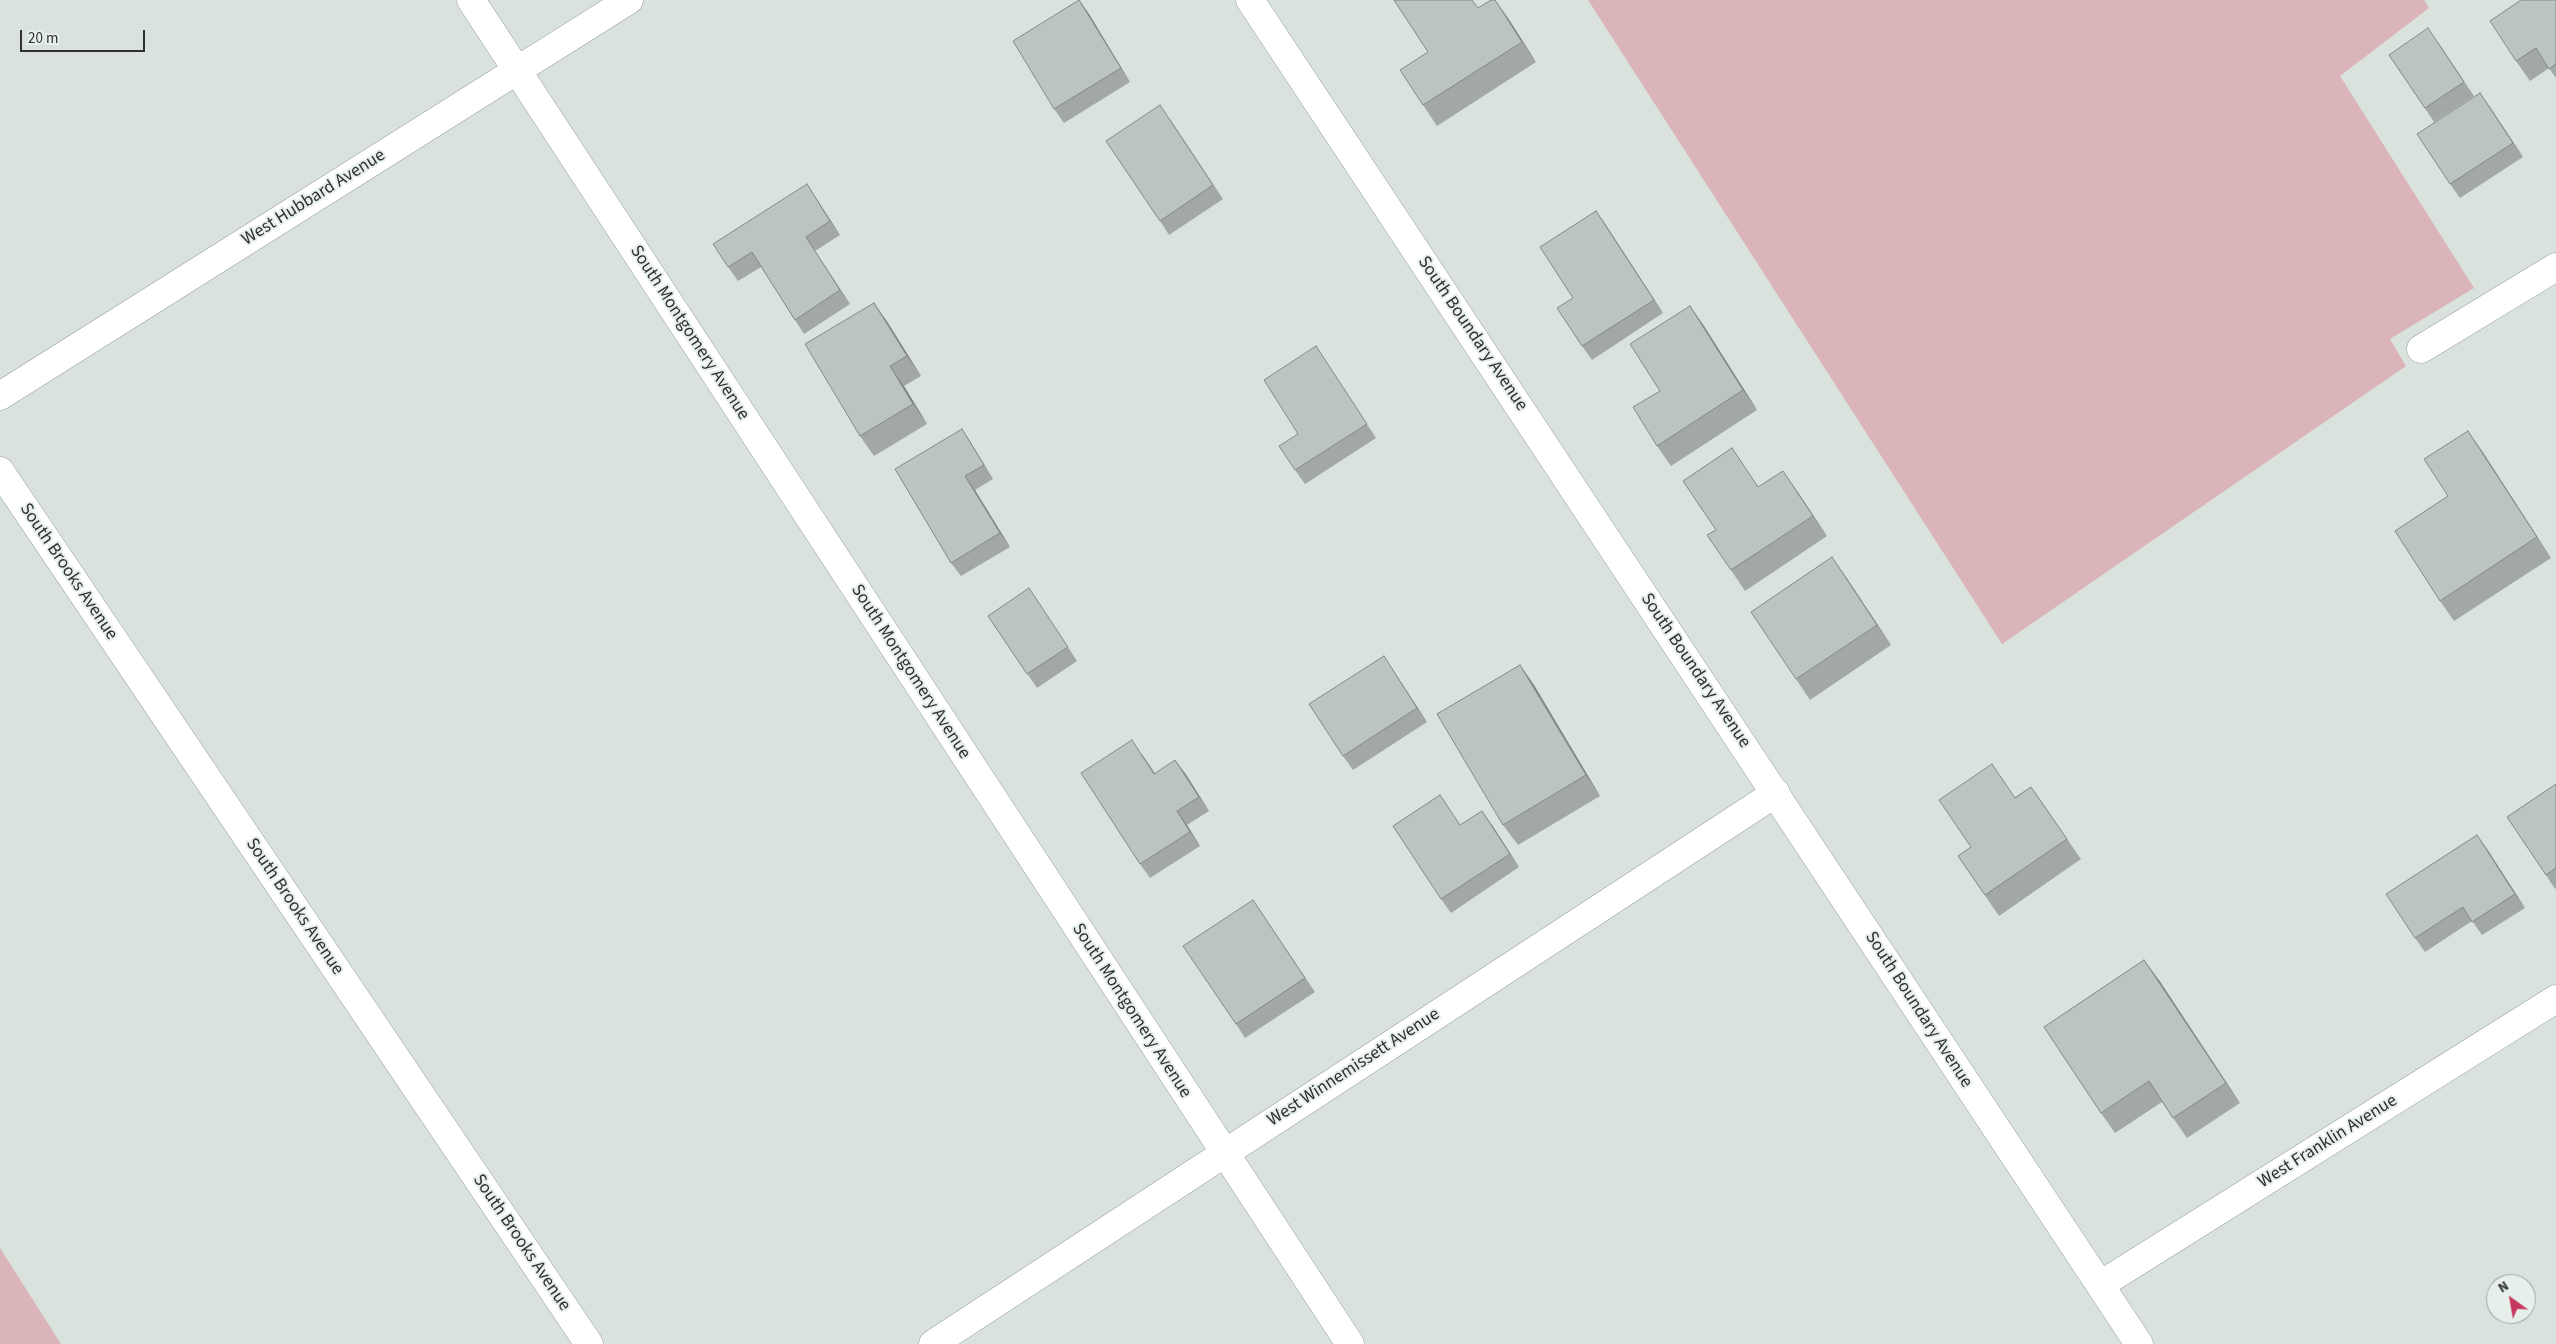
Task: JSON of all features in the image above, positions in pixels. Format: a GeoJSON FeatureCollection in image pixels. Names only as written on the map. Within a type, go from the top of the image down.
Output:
{"type":"FeatureCollection","features":[{"type":"Feature","properties":{"kind":"street","name":"South Montgomery Avenue"},"geometry":{"type":"LineString","coordinates":[[471,0],[1350,1344]]}},
{"type":"Feature","properties":{"kind":"street","name":"West Hubbard Avenue"},"geometry":{"type":"LineString","coordinates":[[0,396],[629,0]]}},
{"type":"Feature","properties":{"kind":"street","name":"South Boundary Avenue"},"geometry":{"type":"LineString","coordinates":[[1250,0],[1776,792],[2139,1344]]}},
{"type":"Feature","properties":{"kind":"street"},"geometry":{"type":"LineString","coordinates":[[2421,349],[2556,267]]}},
{"type":"Feature","properties":{"kind":"street","name":"South Brooks Avenue"},"geometry":{"type":"LineString","coordinates":[[0,471],[588,1344]]}},
{"type":"Feature","properties":{"kind":"street","name":"West Winnemissett Avenue"},"geometry":{"type":"LineString","coordinates":[[933,1344],[1776,792]]}},
{"type":"Feature","properties":{"kind":"street","name":"West Franklin Avenue"},"geometry":{"type":"LineString","coordinates":[[2100,1285],[2556,1000]]}},
{"type":"Feature","properties":{"kind":"shaded area"},"geometry":{"type":"Polygon","coordinates":[[[1588,0],[2424,0],[2429,8],[2340,76],[2474,288],[2390,339],[2406,366],[2002,644],[1588,0]]]}},
{"type":"Feature","properties":{"kind":"shaded area"},"geometry":{"type":"Polygon","coordinates":[[[0,1248],[61,1344],[0,1344],[0,1248]]]}},
{"type":"Feature","properties":{"kind":"building"},"geometry":{"type":"Polygon","coordinates":[[[1079,0],[1121,68],[1054,109],[1013,41],[1079,0]]]}},
{"type":"Feature","properties":{"kind":"building"},"geometry":{"type":"Polygon","coordinates":[[[1394,0],[1472,0],[1478,8],[1491,0],[1495,0],[1522,42],[1423,105],[1400,70],[1428,52],[1394,0]]]}},
{"type":"Feature","properties":{"kind":"building"},"geometry":{"type":"Polygon","coordinates":[[[2521,0],[2556,0],[2556,64],[2549,69],[2536,48],[2516,61],[2490,21],[2521,0]]]}},
{"type":"Feature","properties":{"kind":"building"},"geometry":{"type":"Polygon","coordinates":[[[2428,28],[2464,82],[2425,108],[2389,55],[2428,28]]]}},
{"type":"Feature","properties":{"kind":"building"},"geometry":{"type":"Polygon","coordinates":[[[2480,93],[2513,143],[2450,184],[2417,134],[2480,93]]]}},
{"type":"Feature","properties":{"kind":"building"},"geometry":{"type":"Polygon","coordinates":[[[1160,105],[1213,185],[1160,221],[1106,141],[1160,105]]]}},
{"type":"Feature","properties":{"kind":"building"},"geometry":{"type":"Polygon","coordinates":[[[807,184],[830,221],[806,237],[840,290],[795,320],[752,252],[728,267],[713,244],[807,184]]]}},
{"type":"Feature","properties":{"kind":"building"},"geometry":{"type":"Polygon","coordinates":[[[1596,211],[1654,300],[1582,346],[1557,308],[1573,298],[1540,247],[1596,211]]]}},
{"type":"Feature","properties":{"kind":"building"},"geometry":{"type":"Polygon","coordinates":[[[874,303],[907,356],[890,366],[913,404],[860,436],[805,344],[874,303]]]}},
{"type":"Feature","properties":{"kind":"building"},"geometry":{"type":"Polygon","coordinates":[[[1690,306],[1743,390],[1657,446],[1633,407],[1660,391],[1630,344],[1690,306]]]}},
{"type":"Feature","properties":{"kind":"building"},"geometry":{"type":"Polygon","coordinates":[[[1316,346],[1367,424],[1295,470],[1279,446],[1298,434],[1264,380],[1316,346]]]}},
{"type":"Feature","properties":{"kind":"building"},"geometry":{"type":"Polygon","coordinates":[[[962,429],[984,465],[965,476],[1000,533],[951,563],[895,469],[962,429]]]}},
{"type":"Feature","properties":{"kind":"building"},"geometry":{"type":"Polygon","coordinates":[[[2468,431],[2537,537],[2440,601],[2395,531],[2448,496],[2424,459],[2468,431]]]}},
{"type":"Feature","properties":{"kind":"building"},"geometry":{"type":"Polygon","coordinates":[[[1732,448],[1758,487],[1783,471],[1813,516],[1731,570],[1707,535],[1716,530],[1683,481],[1732,448]]]}},
{"type":"Feature","properties":{"kind":"building"},"geometry":{"type":"Polygon","coordinates":[[[1832,557],[1877,625],[1796,679],[1751,612],[1832,557]]]}},
{"type":"Feature","properties":{"kind":"building"},"geometry":{"type":"Polygon","coordinates":[[[1029,588],[1068,647],[1027,674],[988,616],[1029,588]]]}},
{"type":"Feature","properties":{"kind":"building"},"geometry":{"type":"Polygon","coordinates":[[[1384,656],[1417,708],[1343,756],[1309,704],[1384,656]]]}},
{"type":"Feature","properties":{"kind":"building"},"geometry":{"type":"Polygon","coordinates":[[[1520,665],[1586,775],[1503,825],[1437,714],[1520,665]]]}},
{"type":"Feature","properties":{"kind":"building"},"geometry":{"type":"Polygon","coordinates":[[[1132,740],[1154,774],[1175,760],[1199,797],[1177,811],[1190,832],[1140,864],[1081,773],[1132,740]]]}},
{"type":"Feature","properties":{"kind":"building"},"geometry":{"type":"Polygon","coordinates":[[[1992,764],[2015,798],[2031,787],[2067,839],[1985,895],[1958,856],[1971,847],[1939,800],[1992,764]]]}},
{"type":"Feature","properties":{"kind":"building"},"geometry":{"type":"Polygon","coordinates":[[[2556,784],[2556,868],[2546,875],[2507,817],[2556,784]]]}},
{"type":"Feature","properties":{"kind":"building"},"geometry":{"type":"Polygon","coordinates":[[[1440,795],[1460,825],[1482,811],[1510,854],[1441,899],[1393,826],[1440,795]]]}},
{"type":"Feature","properties":{"kind":"building"},"geometry":{"type":"Polygon","coordinates":[[[2477,835],[2515,894],[2472,922],[2463,907],[2415,938],[2386,894],[2477,835]]]}},
{"type":"Feature","properties":{"kind":"building"},"geometry":{"type":"Polygon","coordinates":[[[1253,900],[1305,978],[1236,1024],[1183,946],[1253,900]]]}},
{"type":"Feature","properties":{"kind":"building"},"geometry":{"type":"Polygon","coordinates":[[[2144,960],[2226,1083],[2173,1118],[2149,1081],[2101,1113],[2044,1027],[2144,960]]]}}]}
